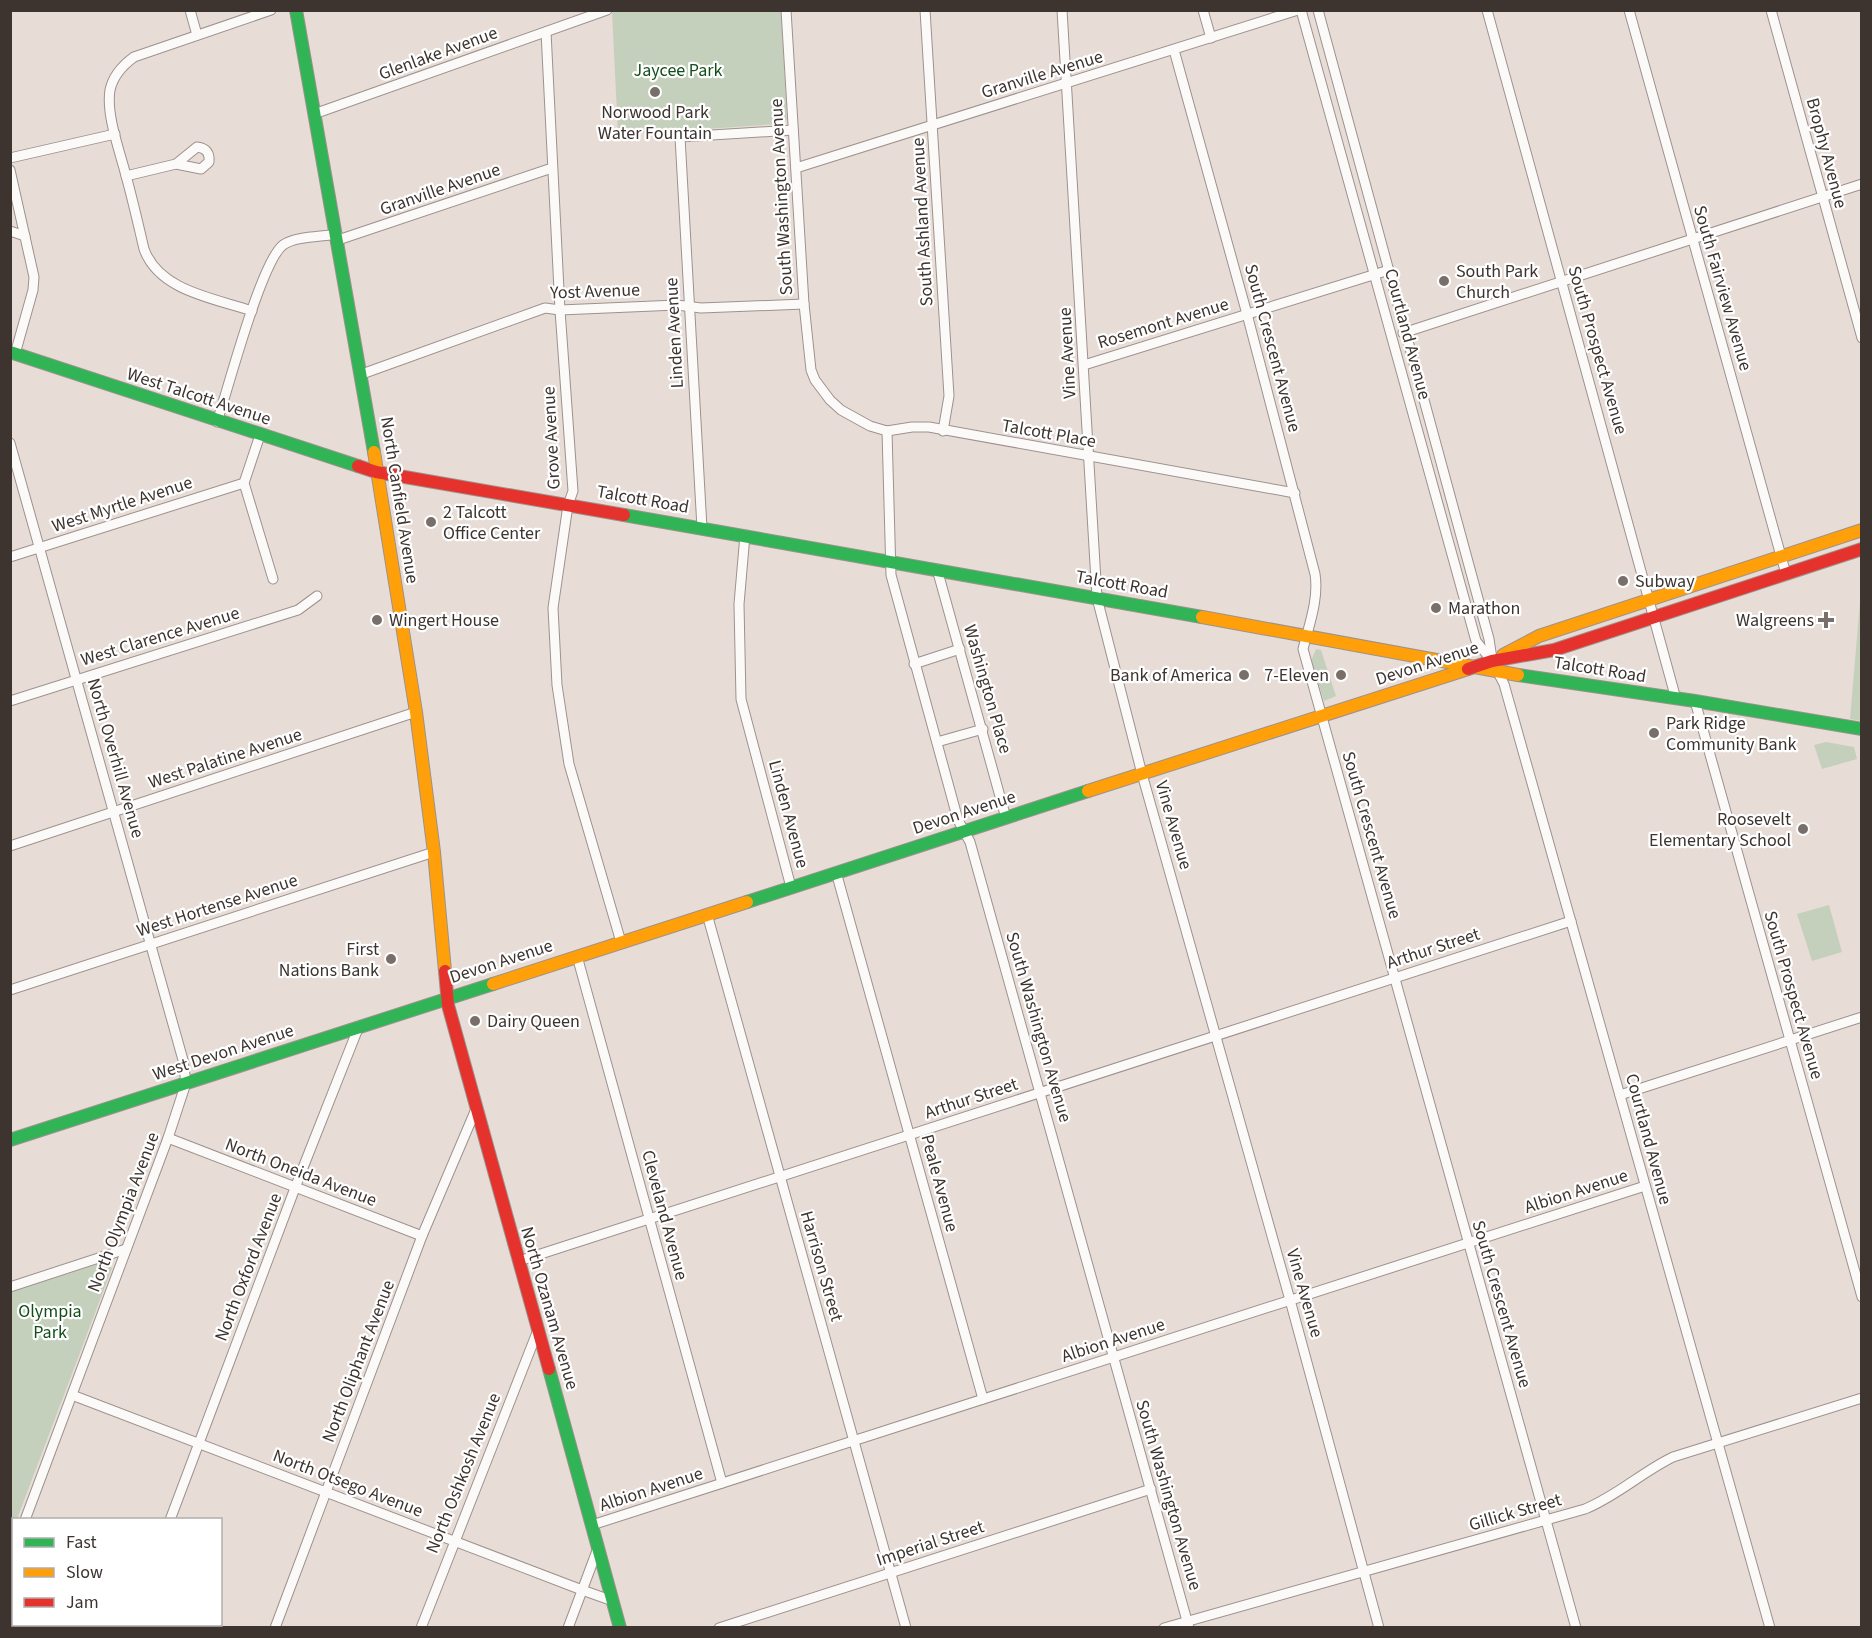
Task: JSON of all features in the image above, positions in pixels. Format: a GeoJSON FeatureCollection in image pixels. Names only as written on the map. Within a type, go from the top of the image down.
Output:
{"type":"FeatureCollection","features":[{"type":"Feature","properties":{"kind":"street"},"geometry":{"type":"LineString","coordinates":[[190,10],[197,35]]}},
{"type":"Feature","properties":{"kind":"street"},"geometry":{"type":"LineString","coordinates":[[252,311],[177,285],[152,265],[144,249],[115,134],[110,97],[116,76],[134,57],[271,10]]}},
{"type":"Feature","properties":{"kind":"street","name":"North Canfield Avenue"},"geometry":{"type":"LineString","coordinates":[[296,10],[362,374],[416,712],[434,852],[447,998]]}},
{"type":"Feature","properties":{"kind":"street","name":"Glenlake Avenue"},"geometry":{"type":"LineString","coordinates":[[314,114],[607,10]]}},
{"type":"Feature","properties":{"kind":"street","name":"South Washington Avenue"},"geometry":{"type":"LineString","coordinates":[[786,10],[804,303],[809,359],[815,380]]}},
{"type":"Feature","properties":{"kind":"street","name":"South Ashland Avenue"},"geometry":{"type":"LineString","coordinates":[[925,10],[949,396],[943,431]]}},
{"type":"Feature","properties":{"kind":"street","name":"Vine Avenue"},"geometry":{"type":"LineString","coordinates":[[1062,10],[1097,598],[1142,774],[1290,1300],[1379,1628]]}},
{"type":"Feature","properties":{"kind":"street"},"geometry":{"type":"LineString","coordinates":[[1203,10],[1211,38]]}},
{"type":"Feature","properties":{"kind":"street","name":"Granville Avenue"},"geometry":{"type":"LineString","coordinates":[[796,168],[1300,10]]}},
{"type":"Feature","properties":{"kind":"street","name":"Courtland Avenue"},"geometry":{"type":"LineString","coordinates":[[1300,10],[1476,641],[1504,684],[1770,1628]]}},
{"type":"Feature","properties":{"kind":"street","name":"Courtland Avenue"},"geometry":{"type":"LineString","coordinates":[[1318,10],[1490,639],[1495,667]]}},
{"type":"Feature","properties":{"kind":"street","name":"South Prospect Avenue"},"geometry":{"type":"LineString","coordinates":[[1487,10],[1676,699]]}},
{"type":"Feature","properties":{"kind":"street","name":"South Fairview Avenue"},"geometry":{"type":"LineString","coordinates":[[1629,10],[1786,574]]}},
{"type":"Feature","properties":{"kind":"street","name":"Brophy Avenue"},"geometry":{"type":"LineString","coordinates":[[1771,10],[1862,338]]}},
{"type":"Feature","properties":{"kind":"street","name":"Grove Avenue"},"geometry":{"type":"LineString","coordinates":[[546,32],[552,168],[573,491],[568,505],[553,608],[557,685],[569,764],[621,942]]}},
{"type":"Feature","properties":{"kind":"street","name":"South Crescent Avenue"},"geometry":{"type":"LineString","coordinates":[[1174,50],[1295,493],[1316,580],[1303,649],[1576,1628]]}},
{"type":"Feature","properties":{"kind":"street","name":"Linden Avenue"},"geometry":{"type":"LineString","coordinates":[[702,528],[680,137],[793,130]]}},
{"type":"Feature","properties":{"kind":"street"},"geometry":{"type":"LineString","coordinates":[[10,158],[115,134]]}},
{"type":"Feature","properties":{"kind":"street"},"geometry":{"type":"LineString","coordinates":[[126,176],[176,164]]}},
{"type":"Feature","properties":{"kind":"street","name":"Granville Avenue"},"geometry":{"type":"LineString","coordinates":[[337,237],[552,168]]}},
{"type":"Feature","properties":{"kind":"street"},"geometry":{"type":"LineString","coordinates":[[10,170],[34,277],[33,290],[13,353]]}},
{"type":"Feature","properties":{"kind":"street"},"geometry":{"type":"LineString","coordinates":[[1392,336],[1862,184]]}},
{"type":"Feature","properties":{"kind":"street"},"geometry":{"type":"LineString","coordinates":[[10,231],[25,236]]}},
{"type":"Feature","properties":{"kind":"street"},"geometry":{"type":"LineString","coordinates":[[217,422],[270,261],[276,252],[291,241],[337,237]]}},
{"type":"Feature","properties":{"kind":"street","name":"Rosemont Avenue"},"geometry":{"type":"LineString","coordinates":[[1084,364],[1389,270]]}},
{"type":"Feature","properties":{"kind":"street","name":"Yost Avenue"},"geometry":{"type":"LineString","coordinates":[[362,374],[544,308],[561,310],[677,304],[701,308],[804,303]]}},
{"type":"Feature","properties":{"kind":"street","name":"West Talcott Avenue"},"geometry":{"type":"LineString","coordinates":[[13,353],[217,422],[376,472]]}},
{"type":"Feature","properties":{"kind":"street","name":"Talcott Place"},"geometry":{"type":"LineString","coordinates":[[815,380],[841,410],[870,426],[887,431],[921,426],[1295,493]]}},
{"type":"Feature","properties":{"kind":"street","name":"South Washington Avenue"},"geometry":{"type":"LineString","coordinates":[[887,431],[891,575],[958,820],[970,842],[1188,1624]]}},
{"type":"Feature","properties":{"kind":"street"},"geometry":{"type":"LineString","coordinates":[[260,435],[244,483],[273,579]]}},
{"type":"Feature","properties":{"kind":"street","name":"North Overhill Avenue"},"geometry":{"type":"LineString","coordinates":[[10,443],[183,1060],[186,1083]]}},
{"type":"Feature","properties":{"kind":"street","name":"Talcott Road"},"geometry":{"type":"LineString","coordinates":[[376,472],[937,568],[1473,667]]}},
{"type":"Feature","properties":{"kind":"street","name":"West Myrtle Avenue"},"geometry":{"type":"LineString","coordinates":[[10,557],[244,483]]}},
{"type":"Feature","properties":{"kind":"street","name":"Devon Avenue"},"geometry":{"type":"LineString","coordinates":[[1495,667],[1539,636],[1862,530]]}},
{"type":"Feature","properties":{"kind":"street","name":"Linden Avenue"},"geometry":{"type":"LineString","coordinates":[[745,536],[739,604],[741,699],[791,887]]}},
{"type":"Feature","properties":{"kind":"street","name":"Devon Avenue"},"geometry":{"type":"LineString","coordinates":[[447,998],[1473,667],[1495,667],[1554,650],[1862,549]]}},
{"type":"Feature","properties":{"kind":"street","name":"Washington Place"},"geometry":{"type":"LineString","coordinates":[[937,568],[1006,818]]}},
{"type":"Feature","properties":{"kind":"street","name":"West Clarence Avenue"},"geometry":{"type":"LineString","coordinates":[[10,701],[298,610],[316,596]]}},
{"type":"Feature","properties":{"kind":"street"},"geometry":{"type":"LineString","coordinates":[[914,664],[960,649]]}},
{"type":"Feature","properties":{"kind":"street","name":"Talcott Road"},"geometry":{"type":"LineString","coordinates":[[1495,667],[1862,729]]}},
{"type":"Feature","properties":{"kind":"street","name":"South Prospect Avenue"},"geometry":{"type":"LineString","coordinates":[[1695,701],[1862,1297]]}},
{"type":"Feature","properties":{"kind":"street","name":"West Palatine Avenue"},"geometry":{"type":"LineString","coordinates":[[10,846],[416,712]]}},
{"type":"Feature","properties":{"kind":"street"},"geometry":{"type":"LineString","coordinates":[[937,742],[982,729]]}},
{"type":"Feature","properties":{"kind":"street","name":"West Hortense Avenue"},"geometry":{"type":"LineString","coordinates":[[10,990],[434,852]]}},
{"type":"Feature","properties":{"kind":"street","name":"Peale Avenue"},"geometry":{"type":"LineString","coordinates":[[836,872],[983,1399]]}},
{"type":"Feature","properties":{"kind":"street","name":"Harrison Street"},"geometry":{"type":"LineString","coordinates":[[707,914],[906,1628]]}},
{"type":"Feature","properties":{"kind":"street","name":"Arthur Street"},"geometry":{"type":"LineString","coordinates":[[519,1262],[1570,921]]}},
{"type":"Feature","properties":{"kind":"street","name":"Cleveland Avenue"},"geometry":{"type":"LineString","coordinates":[[577,956],[722,1483]]}},
{"type":"Feature","properties":{"kind":"street","name":"West Devon Avenue"},"geometry":{"type":"LineString","coordinates":[[10,1140],[447,998]]}},
{"type":"Feature","properties":{"kind":"street","name":"North Ozanam Avenue"},"geometry":{"type":"LineString","coordinates":[[447,998],[620,1628]]}},
{"type":"Feature","properties":{"kind":"street"},"geometry":{"type":"LineString","coordinates":[[1620,1095],[1862,1017]]}},
{"type":"Feature","properties":{"kind":"street","name":"North Oxford Avenue"},"geometry":{"type":"LineString","coordinates":[[171,1518],[295,1188],[359,1026]]}},
{"type":"Feature","properties":{"kind":"street","name":"North Olympia Avenue"},"geometry":{"type":"LineString","coordinates":[[26,1518],[168,1138],[186,1083]]}},
{"type":"Feature","properties":{"kind":"street","name":"North Oliphant Avenue"},"geometry":{"type":"LineString","coordinates":[[276,1628],[422,1236],[476,1109]]}},
{"type":"Feature","properties":{"kind":"street","name":"North Oneida Avenue"},"geometry":{"type":"LineString","coordinates":[[168,1138],[422,1236]]}},
{"type":"Feature","properties":{"kind":"street","name":"Albion Avenue"},"geometry":{"type":"LineString","coordinates":[[592,1525],[1645,1186]]}},
{"type":"Feature","properties":{"kind":"street"},"geometry":{"type":"LineString","coordinates":[[10,1287],[126,1249]]}},
{"type":"Feature","properties":{"kind":"street","name":"North Oshkosh Avenue"},"geometry":{"type":"LineString","coordinates":[[421,1628],[453,1541],[538,1330]]}},
{"type":"Feature","properties":{"kind":"street","name":"North Otsego Avenue"},"geometry":{"type":"LineString","coordinates":[[72,1395],[613,1601]]}},
{"type":"Feature","properties":{"kind":"street","name":"Gillick Street"},"geometry":{"type":"LineString","coordinates":[[1164,1628],[1188,1624],[1364,1571],[1546,1521],[1599,1503],[1616,1494],[1650,1468],[1673,1457],[1862,1398]]}},
{"type":"Feature","properties":{"kind":"street","name":"Imperial Street"},"geometry":{"type":"LineString","coordinates":[[719,1628],[1151,1490]]}},
{"type":"Feature","properties":{"kind":"street"},"geometry":{"type":"LineString","coordinates":[[568,1628],[598,1548]]}},
{"type":"Feature","properties":{"kind":"green space","name":"Jaycee Park"},"geometry":{"type":"Polygon","coordinates":[[[612,11],[781,11],[787,119],[777,124],[618,135],[612,11]]]}},
{"type":"Feature","properties":{"kind":"green space"},"geometry":{"type":"Polygon","coordinates":[[[1861,590],[1862,721],[1850,719],[1861,590]]]}},
{"type":"Feature","properties":{"kind":"green space"},"geometry":{"type":"Polygon","coordinates":[[[1316,649],[1321,650],[1336,696],[1324,701],[1311,661],[1316,649]]]}},
{"type":"Feature","properties":{"kind":"green space"},"geometry":{"type":"Polygon","coordinates":[[[1826,742],[1854,747],[1857,759],[1822,769],[1814,745],[1826,742]]]}},
{"type":"Feature","properties":{"kind":"green space"},"geometry":{"type":"Polygon","coordinates":[[[1829,905],[1842,952],[1812,961],[1797,914],[1829,905]]]}},
{"type":"Feature","properties":{"kind":"green space","name":"Olympia Park"},"geometry":{"type":"Polygon","coordinates":[[[104,1262],[112,1268],[17,1518],[12,1518],[11,1536],[11,1292],[104,1262]]]}},
{"type":"Feature","properties":{"kind":"traffic: fast"},"geometry":{"type":"LineString","coordinates":[[296,10],[374,452]]}},
{"type":"Feature","properties":{"kind":"traffic: fast"},"geometry":{"type":"LineString","coordinates":[[10,352],[358,466]]}},
{"type":"Feature","properties":{"kind":"traffic: fast"},"geometry":{"type":"LineString","coordinates":[[624,515],[1202,617]]}},
{"type":"Feature","properties":{"kind":"traffic: fast"},"geometry":{"type":"LineString","coordinates":[[1518,675],[1862,729]]}},
{"type":"Feature","properties":{"kind":"traffic: fast"},"geometry":{"type":"LineString","coordinates":[[747,902],[1088,791]]}},
{"type":"Feature","properties":{"kind":"traffic: fast"},"geometry":{"type":"LineString","coordinates":[[10,1140],[493,984]]}},
{"type":"Feature","properties":{"kind":"traffic: fast"},"geometry":{"type":"LineString","coordinates":[[549,1369],[620,1628]]}},
{"type":"Feature","properties":{"kind":"traffic: slow"},"geometry":{"type":"LineString","coordinates":[[374,452],[416,712],[434,852],[445,971]]}},
{"type":"Feature","properties":{"kind":"traffic: slow"},"geometry":{"type":"LineString","coordinates":[[1503,655],[1539,636],[1862,530]]}},
{"type":"Feature","properties":{"kind":"traffic: slow"},"geometry":{"type":"LineString","coordinates":[[1202,617],[1518,675]]}},
{"type":"Feature","properties":{"kind":"traffic: slow"},"geometry":{"type":"LineString","coordinates":[[1088,791],[1468,669]]}},
{"type":"Feature","properties":{"kind":"traffic: slow"},"geometry":{"type":"LineString","coordinates":[[493,984],[747,902]]}},
{"type":"Feature","properties":{"kind":"traffic: jam"},"geometry":{"type":"LineString","coordinates":[[358,466],[376,472],[624,515]]}},
{"type":"Feature","properties":{"kind":"traffic: jam"},"geometry":{"type":"LineString","coordinates":[[1468,669],[1492,661],[1554,650],[1862,549]]}},
{"type":"Feature","properties":{"kind":"traffic: jam"},"geometry":{"type":"LineString","coordinates":[[445,971],[448,1005],[549,1369]]}},
{"type":"Feature","properties":{"kind":"place","name":"Norwood Park Water Fountain"},"geometry":{"type":"Point","coordinates":[655,92]}},
{"type":"Feature","properties":{"kind":"place","name":"South Park Church"},"geometry":{"type":"Point","coordinates":[1444,281]}},
{"type":"Feature","properties":{"kind":"place","name":"2 Talcott Office Center"},"geometry":{"type":"Point","coordinates":[431,522]}},
{"type":"Feature","properties":{"kind":"place","name":"Subway"},"geometry":{"type":"Point","coordinates":[1623,581]}},
{"type":"Feature","properties":{"kind":"place","name":"Marathon"},"geometry":{"type":"Point","coordinates":[1436,608]}},
{"type":"Feature","properties":{"kind":"place","name":"Wingert House"},"geometry":{"type":"Point","coordinates":[377,620]}},
{"type":"Feature","properties":{"kind":"place","name":"Walgreens"},"geometry":{"type":"Point","coordinates":[1826,620]}},
{"type":"Feature","properties":{"kind":"place","name":"Bank of America"},"geometry":{"type":"Point","coordinates":[1244,675]}},
{"type":"Feature","properties":{"kind":"place","name":"7-Eleven"},"geometry":{"type":"Point","coordinates":[1341,675]}},
{"type":"Feature","properties":{"kind":"place","name":"Park Ridge Community Bank"},"geometry":{"type":"Point","coordinates":[1654,733]}},
{"type":"Feature","properties":{"kind":"place","name":"Roosevelt Elementary School"},"geometry":{"type":"Point","coordinates":[1803,829]}},
{"type":"Feature","properties":{"kind":"place","name":"First Nations Bank"},"geometry":{"type":"Point","coordinates":[391,959]}},
{"type":"Feature","properties":{"kind":"place","name":"Dairy Queen"},"geometry":{"type":"Point","coordinates":[475,1021]}}]}
